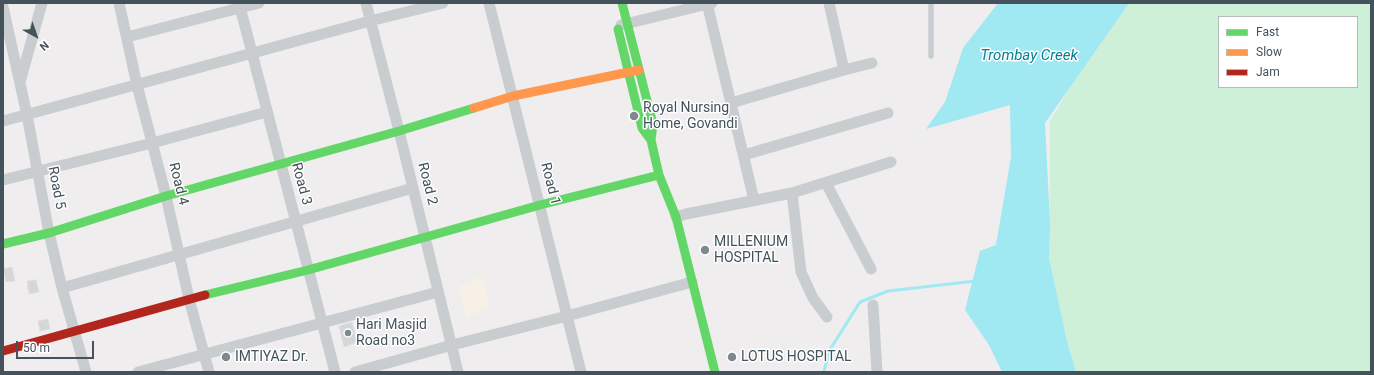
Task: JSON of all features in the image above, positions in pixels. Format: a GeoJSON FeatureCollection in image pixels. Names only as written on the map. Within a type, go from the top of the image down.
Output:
{"type":"FeatureCollection","features":[{"type":"Feature","properties":{"kind":"street"},"geometry":{"type":"LineString","coordinates":[[20,84],[42,3]]}},
{"type":"Feature","properties":{"kind":"street","name":"Road 4"},"geometry":{"type":"LineString","coordinates":[[119,3],[137,85],[209,372]]}},
{"type":"Feature","properties":{"kind":"street"},"geometry":{"type":"LineString","coordinates":[[126,37],[239,6],[259,3]]}},
{"type":"Feature","properties":{"kind":"street","name":"Road 2"},"geometry":{"type":"LineString","coordinates":[[366,3],[458,372]]}},
{"type":"Feature","properties":{"kind":"street"},"geometry":{"type":"LineString","coordinates":[[3,121],[370,21],[443,3]]}},
{"type":"Feature","properties":{"kind":"street","name":"Road 1"},"geometry":{"type":"LineString","coordinates":[[489,3],[581,372]]}},
{"type":"Feature","properties":{"kind":"street"},"geometry":{"type":"LineString","coordinates":[[622,3],[620,23],[628,72],[642,128],[651,140]]}},
{"type":"Feature","properties":{"kind":"street"},"geometry":{"type":"LineString","coordinates":[[829,3],[844,70]]}},
{"type":"Feature","properties":{"kind":"street"},"geometry":{"type":"LineString","coordinates":[[620,23],[708,4],[754,200]]}},
{"type":"Feature","properties":{"kind":"street","name":"Road 3"},"geometry":{"type":"LineString","coordinates":[[239,6],[335,372]]}},
{"type":"Feature","properties":{"kind":"street","name":"Road 5"},"geometry":{"type":"LineString","coordinates":[[3,8],[27,115],[49,232],[62,288],[86,372]]}},
{"type":"Feature","properties":{"kind":"street"},"geometry":{"type":"LineString","coordinates":[[620,23],[639,70],[653,124],[651,140],[659,175],[676,218],[715,372]]}},
{"type":"Feature","properties":{"kind":"street"},"geometry":{"type":"LineString","coordinates":[[732,103],[872,63]]}},
{"type":"Feature","properties":{"kind":"street"},"geometry":{"type":"LineString","coordinates":[[3,244],[49,232],[166,196],[399,131],[513,96],[639,70]]}},
{"type":"Feature","properties":{"kind":"street"},"geometry":{"type":"LineString","coordinates":[[3,180],[152,143],[267,112]]}},
{"type":"Feature","properties":{"kind":"street"},"geometry":{"type":"LineString","coordinates":[[744,155],[888,113]]}},
{"type":"Feature","properties":{"kind":"street"},"geometry":{"type":"LineString","coordinates":[[676,218],[686,214],[792,193],[891,162]]}},
{"type":"Feature","properties":{"kind":"street"},"geometry":{"type":"LineString","coordinates":[[3,351],[190,300],[308,270],[540,205],[659,175]]}},
{"type":"Feature","properties":{"kind":"street"},"geometry":{"type":"LineString","coordinates":[[826,183],[871,268]]}},
{"type":"Feature","properties":{"kind":"street"},"geometry":{"type":"LineString","coordinates":[[62,288],[413,188]]}},
{"type":"Feature","properties":{"kind":"street"},"geometry":{"type":"LineString","coordinates":[[792,193],[799,262],[803,279],[813,298],[827,317]]}},
{"type":"Feature","properties":{"kind":"street"},"geometry":{"type":"LineString","coordinates":[[355,372],[692,282]]}},
{"type":"Feature","properties":{"kind":"street"},"geometry":{"type":"LineString","coordinates":[[138,372],[438,292]]}},
{"type":"Feature","properties":{"kind":"street"},"geometry":{"type":"LineString","coordinates":[[873,305],[877,372]]}},
{"type":"Feature","properties":{"kind":"lane"},"geometry":{"type":"LineString","coordinates":[[931,3],[931,56]]}},
{"type":"Feature","properties":{"kind":"shaded area"},"geometry":{"type":"Polygon","coordinates":[[[482,276],[490,307],[467,317],[459,287],[482,276]]]}},
{"type":"Feature","properties":{"kind":"green space"},"geometry":{"type":"Polygon","coordinates":[[[1120,3],[1371,3],[1371,372],[1075,372],[1070,358],[1049,258],[1050,121],[1120,3]]]}},
{"type":"Feature","properties":{"kind":"water","name":"Trombay Creek"},"geometry":{"type":"Polygon","coordinates":[[[998,3],[1129,3],[1045,123],[1050,223],[1049,258],[1068,346],[1076,372],[1002,372],[989,345],[965,310],[980,251],[996,245],[1011,157],[1010,105],[926,129],[945,102],[963,48],[998,3]]]}},
{"type":"Feature","properties":{"kind":"building"},"geometry":{"type":"Polygon","coordinates":[[[12,267],[15,281],[6,282],[3,269],[12,267]]]}},
{"type":"Feature","properties":{"kind":"building"},"geometry":{"type":"Polygon","coordinates":[[[36,280],[39,292],[29,294],[27,281],[36,280]]]}},
{"type":"Feature","properties":{"kind":"building"},"geometry":{"type":"Polygon","coordinates":[[[48,319],[50,329],[40,331],[38,321],[48,319]]]}},
{"type":"Feature","properties":{"kind":"building","name":"Hari Masjid Road no3"},"geometry":{"type":"Polygon","coordinates":[[[352,322],[357,342],[344,347],[339,326],[352,322]]]}},
{"type":"Feature","properties":{"kind":"waterway"},"geometry":{"type":"LineString","coordinates":[[824,372],[829,351],[860,302],[888,291],[976,281]]}},
{"type":"Feature","properties":{"kind":"traffic: fast"},"geometry":{"type":"LineString","coordinates":[[622,3],[653,124],[651,140],[659,175],[676,217],[715,372]]}},
{"type":"Feature","properties":{"kind":"traffic: fast"},"geometry":{"type":"LineString","coordinates":[[618,29],[642,128],[651,140]]}},
{"type":"Feature","properties":{"kind":"traffic: fast"},"geometry":{"type":"LineString","coordinates":[[3,244],[49,233],[166,196],[399,131],[474,108]]}},
{"type":"Feature","properties":{"kind":"traffic: fast"},"geometry":{"type":"LineString","coordinates":[[205,295],[308,270],[540,205],[659,175]]}},
{"type":"Feature","properties":{"kind":"traffic: slow"},"geometry":{"type":"LineString","coordinates":[[474,108],[513,96],[639,70]]}},
{"type":"Feature","properties":{"kind":"traffic: jam"},"geometry":{"type":"LineString","coordinates":[[3,351],[205,295]]}},
{"type":"Feature","properties":{"kind":"place","name":"Royal Nursing Home, Govandi"},"geometry":{"type":"Point","coordinates":[634,116]}},
{"type":"Feature","properties":{"kind":"place","name":"MILLENIUM HOSPITAL"},"geometry":{"type":"Point","coordinates":[705,250]}},
{"type":"Feature","properties":{"kind":"place","name":"Hari Masjid Road no3"},"geometry":{"type":"Point","coordinates":[348,333]}},
{"type":"Feature","properties":{"kind":"place","name":"IMTIYAZ Dr."},"geometry":{"type":"Point","coordinates":[226,357]}},
{"type":"Feature","properties":{"kind":"place","name":"LOTUS HOSPITAL"},"geometry":{"type":"Point","coordinates":[732,357]}}]}
